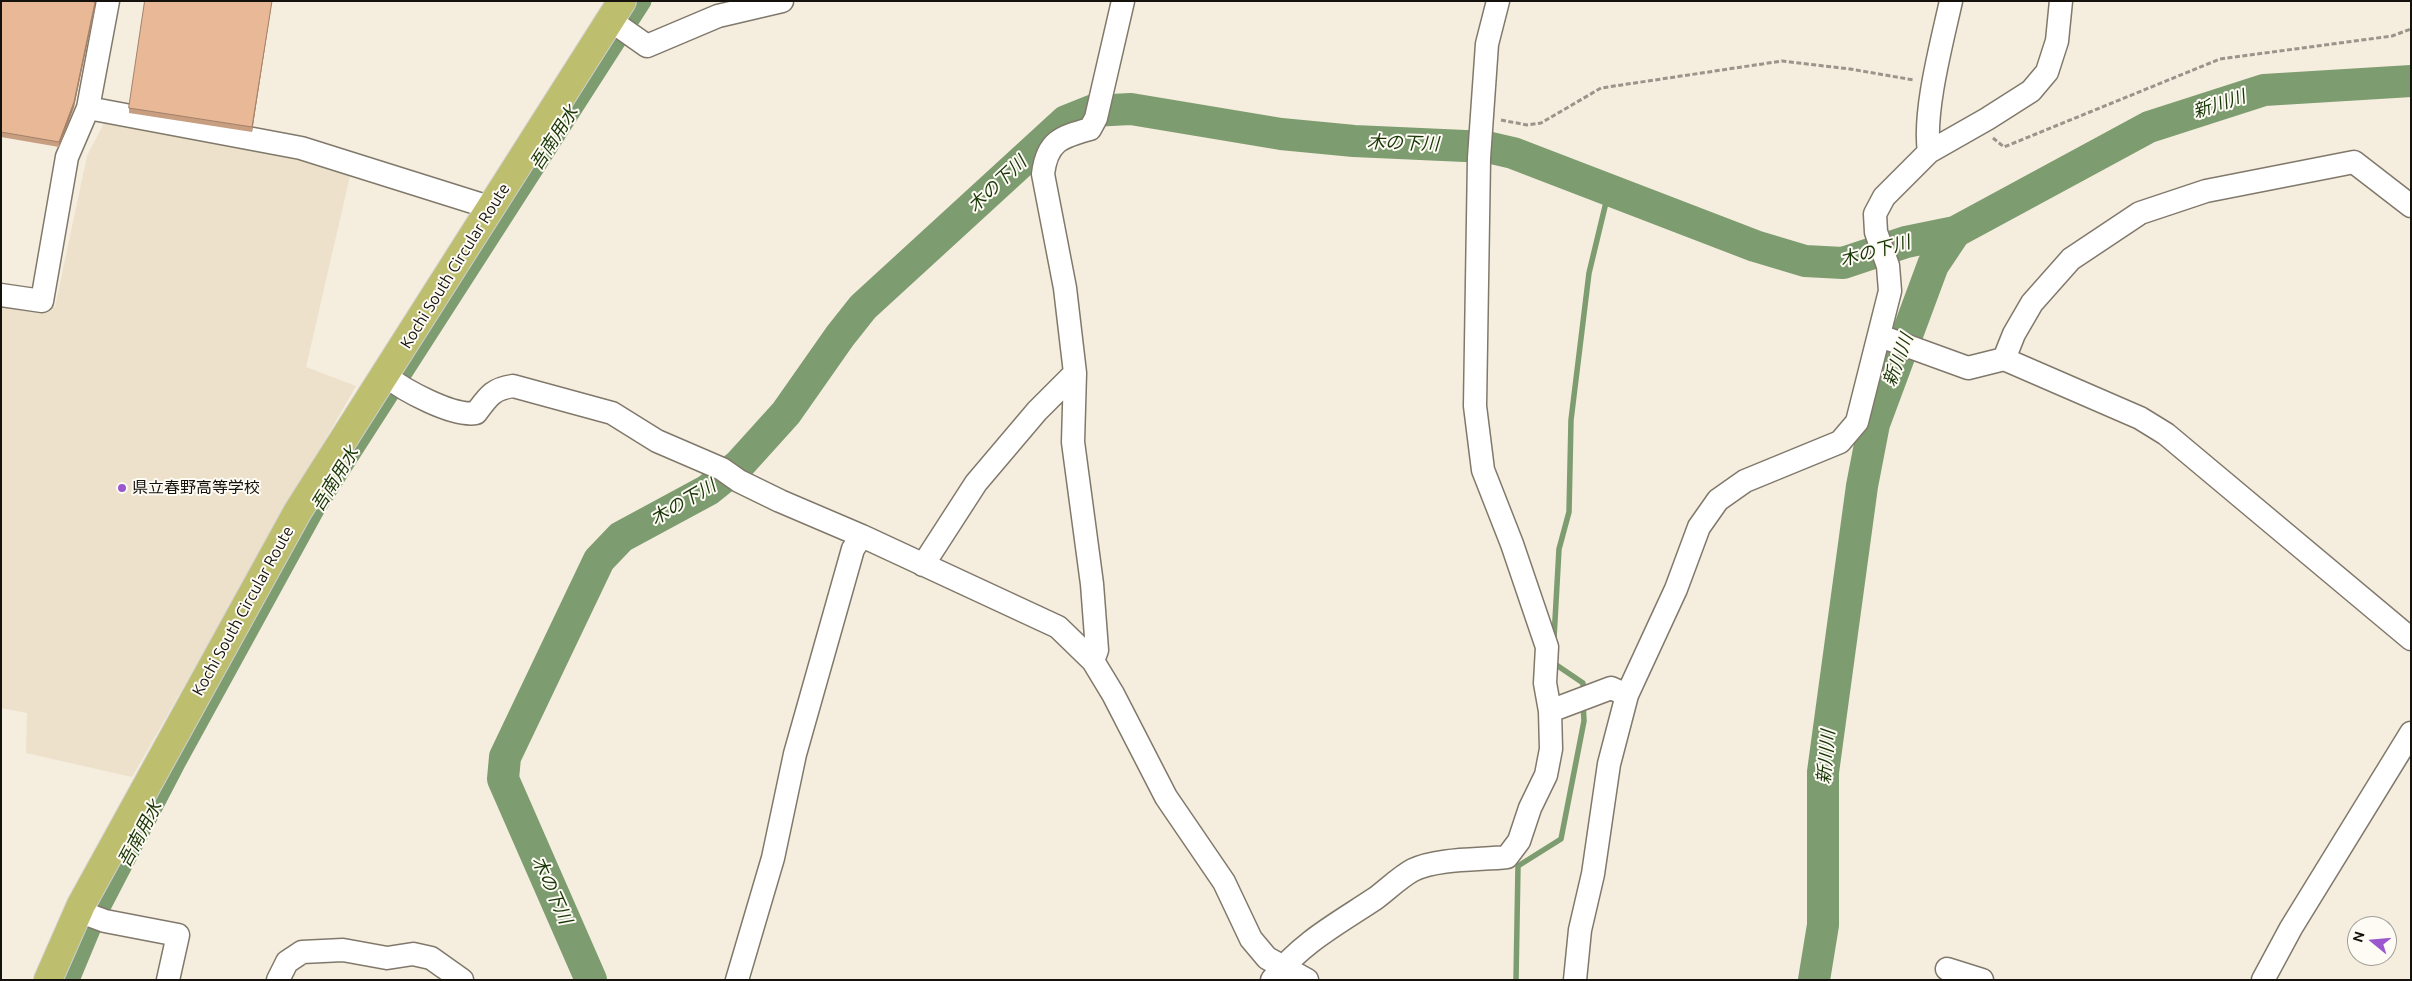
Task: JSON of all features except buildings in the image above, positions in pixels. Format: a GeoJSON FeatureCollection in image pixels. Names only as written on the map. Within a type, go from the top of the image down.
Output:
{"type":"FeatureCollection","features":[{"type":"Feature","properties":{"kind":"main road","name":"Kochi South Circular Route"},"geometry":{"type":"LineString","coordinates":[[48,980],[78,911],[298,511],[392,381],[492,208],[620,20]]}},
{"type":"Feature","properties":{"kind":"street"},"geometry":{"type":"LineString","coordinates":[[1,295],[42,302],[67,157],[88,108],[108,1]]}},
{"type":"Feature","properties":{"kind":"street"},"geometry":{"type":"LineString","coordinates":[[620,20],[647,46],[718,16],[782,1]]}},
{"type":"Feature","properties":{"kind":"street"},"geometry":{"type":"LineString","coordinates":[[1093,661],[1097,650],[1092,584],[1073,442],[1075,373],[1065,288],[1043,174],[1045,156],[1063,136],[1090,129],[1098,108],[1123,1]]}},
{"type":"Feature","properties":{"kind":"street"},"geometry":{"type":"LineString","coordinates":[[1277,973],[1312,939],[1377,897],[1413,870],[1441,863],[1507,857],[1520,841],[1530,808],[1546,775],[1551,749],[1550,711],[1545,683],[1548,647],[1512,544],[1483,470],[1475,406],[1480,137],[1487,44],[1498,1]]}},
{"type":"Feature","properties":{"kind":"street"},"geometry":{"type":"LineString","coordinates":[[1929,152],[1927,139],[1934,84],[1951,1]]}},
{"type":"Feature","properties":{"kind":"street"},"geometry":{"type":"LineString","coordinates":[[1575,980],[1580,930],[1593,874],[1608,764],[1627,696],[1676,588],[1699,527],[1718,500],[1745,481],[1840,442],[1857,422],[1884,337],[1890,291],[1888,266],[1876,232],[1875,214],[1884,197],[1929,152],[1978,125],[2031,91],[2047,72],[2057,41],[2061,1]]}},
{"type":"Feature","properties":{"kind":"street"},"geometry":{"type":"LineString","coordinates":[[88,108],[301,148],[492,208]]}},
{"type":"Feature","properties":{"kind":"street"},"geometry":{"type":"LineString","coordinates":[[2004,359],[2014,334],[2032,303],[2071,259],[2140,213],[2206,190],[2354,162],[2411,206]]}},
{"type":"Feature","properties":{"kind":"street"},"geometry":{"type":"LineString","coordinates":[[1884,337],[1968,368],[2004,359],[2140,418],[2166,434],[2411,639]]}},
{"type":"Feature","properties":{"kind":"street"},"geometry":{"type":"LineString","coordinates":[[923,564],[976,483],[1037,411],[1075,373]]}},
{"type":"Feature","properties":{"kind":"street"},"geometry":{"type":"LineString","coordinates":[[392,381],[418,397],[466,415],[476,413],[489,395],[500,388],[512,386],[612,413],[658,441],[780,501],[862,536],[1058,627],[1093,661],[1113,694],[1166,797],[1224,882],[1251,939],[1277,973],[1306,980]]}},
{"type":"Feature","properties":{"kind":"street"},"geometry":{"type":"LineString","coordinates":[[737,980],[773,858],[784,798],[853,548],[862,536]]}},
{"type":"Feature","properties":{"kind":"street"},"geometry":{"type":"LineString","coordinates":[[1550,711],[1611,688],[1627,696]]}},
{"type":"Feature","properties":{"kind":"street"},"geometry":{"type":"LineString","coordinates":[[2263,980],[2291,928],[2411,733]]}},
{"type":"Feature","properties":{"kind":"street"},"geometry":{"type":"LineString","coordinates":[[78,911],[105,920],[178,935],[168,980]]}},
{"type":"Feature","properties":{"kind":"street"},"geometry":{"type":"LineString","coordinates":[[278,980],[287,962],[302,952],[343,950],[387,958],[413,954],[430,958],[462,980]]}},
{"type":"Feature","properties":{"kind":"street"},"geometry":{"type":"LineString","coordinates":[[1947,969],[1982,980]]}},
{"type":"Feature","properties":{"kind":"path"},"geometry":{"type":"LineString","coordinates":[[1978,125],[2004,147],[2220,59],[2392,36],[2411,29]]}},
{"type":"Feature","properties":{"kind":"path"},"geometry":{"type":"LineString","coordinates":[[1480,137],[1541,123],[1601,88],[1782,61],[1850,69],[1934,84]]}},
{"type":"Feature","properties":{"kind":"shaded area"},"geometry":{"type":"Polygon","coordinates":[[[107,117],[296,154],[350,176],[306,367],[356,386],[132,777],[26,753],[27,713],[1,708],[1,300],[55,307],[87,156],[107,117]]]}},
{"type":"Feature","properties":{"kind":"waterway","name":"吾南用水"},"geometry":{"type":"LineString","coordinates":[[70,980],[97,915],[175,765],[316,508],[642,1]]}},
{"type":"Feature","properties":{"kind":"waterway","name":"新川川"},"geometry":{"type":"LineString","coordinates":[[1814,980],[1823,925],[1823,772],[1862,486],[1874,424],[1933,265],[1955,232],[2149,127],[2264,90],[2411,81]]}},
{"type":"Feature","properties":{"kind":"waterway","name":"木の下川"},"geometry":{"type":"LineString","coordinates":[[591,980],[503,779],[505,757],[599,560],[621,537],[708,490],[739,465],[786,413],[840,336],[863,307],[1066,121],[1091,111],[1131,109],[1281,134],[1354,141],[1487,147],[1513,153],[1755,246],[1805,261],[1843,263],[1906,242],[1955,232]]}},
{"type":"Feature","properties":{"kind":"waterway"},"geometry":{"type":"LineString","coordinates":[[1554,638],[1559,549],[1569,512],[1571,420],[1589,273],[1609,190]]}},
{"type":"Feature","properties":{"kind":"waterway"},"geometry":{"type":"LineString","coordinates":[[1552,662],[1583,683],[1583,694]]}},
{"type":"Feature","properties":{"kind":"waterway"},"geometry":{"type":"LineString","coordinates":[[1516,980],[1518,866],[1561,839],[1584,721],[1583,703]]}},
{"type":"Feature","properties":{"kind":"place","name":"県立春野高等学校"},"geometry":{"type":"Point","coordinates":[122,488]}}]}
